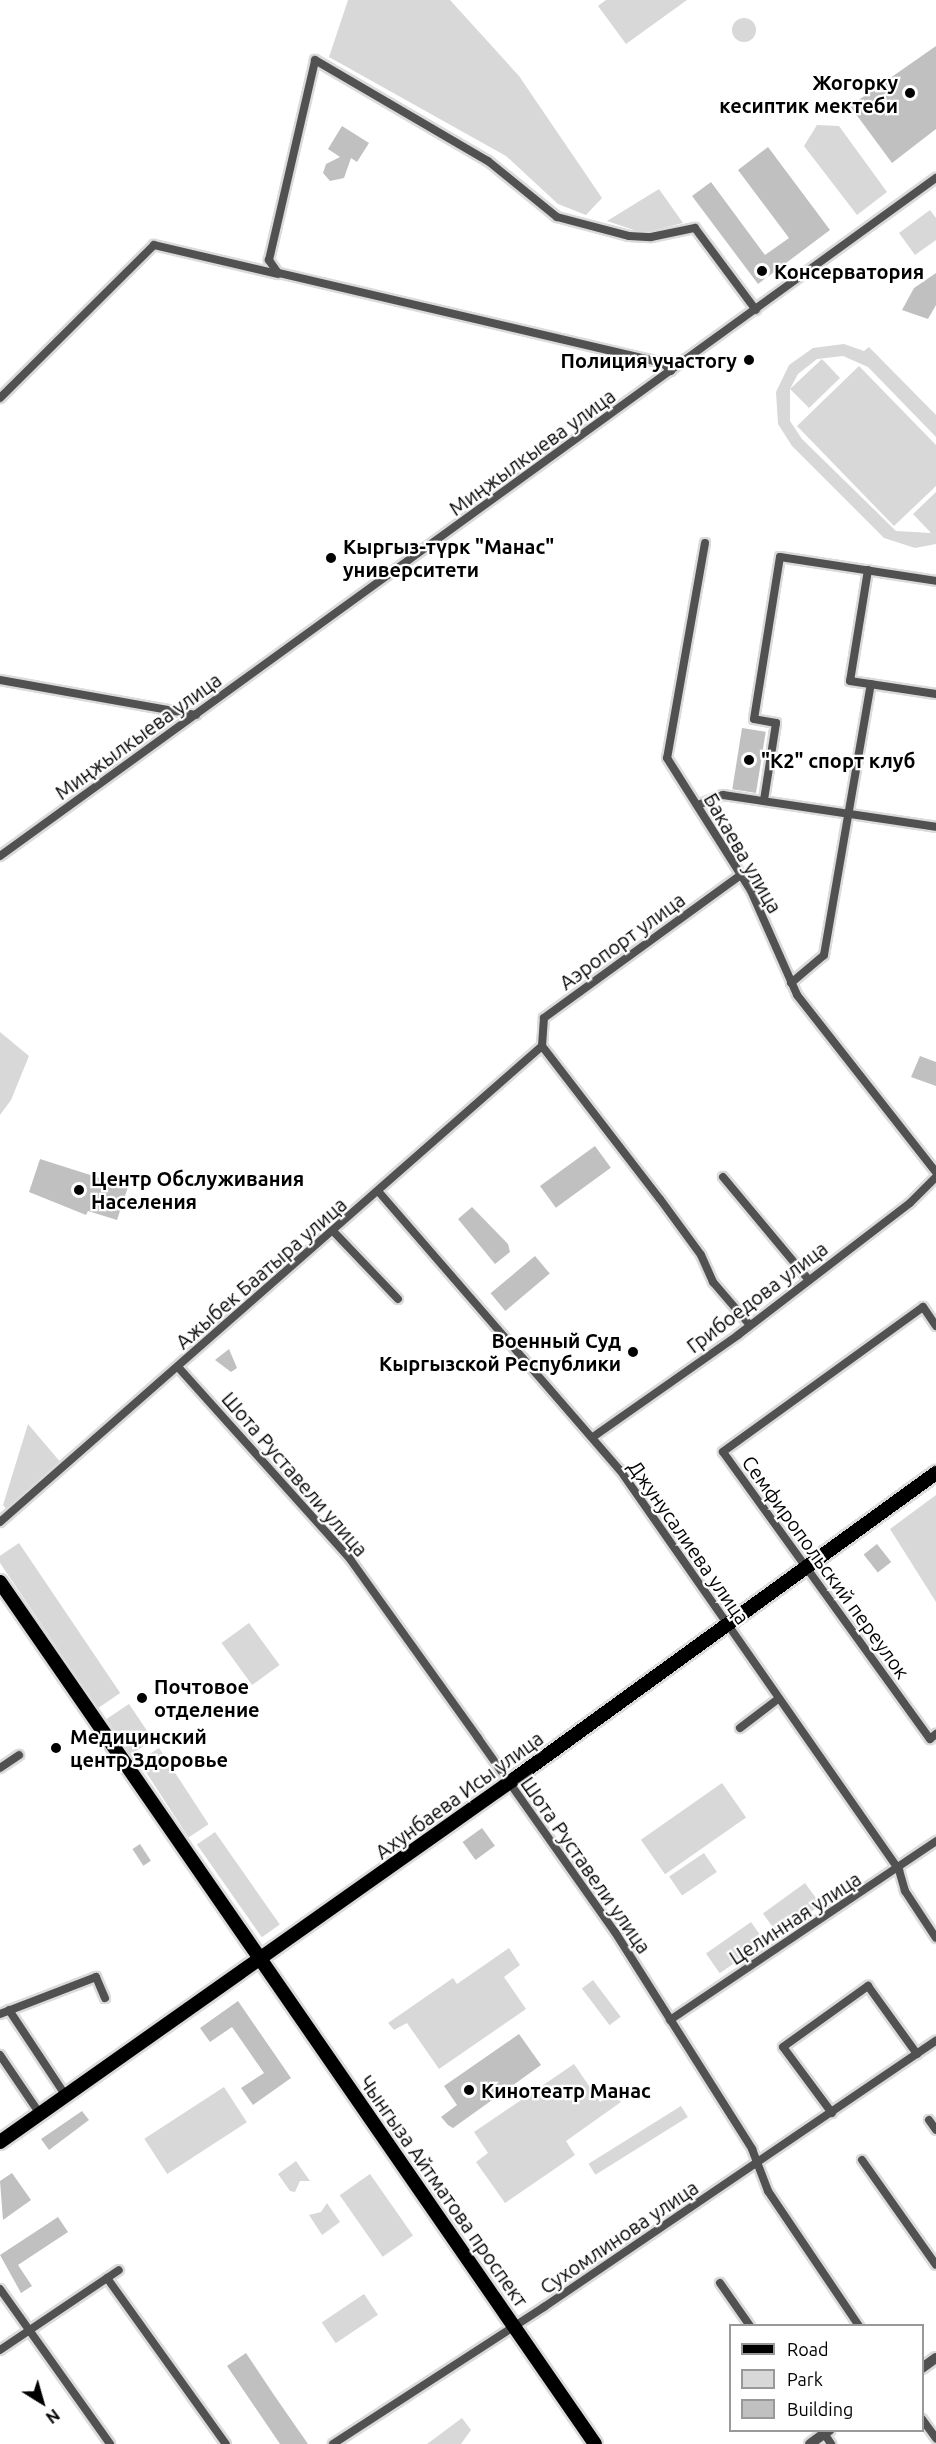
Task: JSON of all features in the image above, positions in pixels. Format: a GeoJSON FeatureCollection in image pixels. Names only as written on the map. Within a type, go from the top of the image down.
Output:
{"type":"FeatureCollection","features":[{"type":"Feature","properties":{"kind":"main road","name":"Ахунбаева Исы улица"},"geometry":{"type":"LineString","coordinates":[[0,2142],[261,1960],[936,1473]]}},
{"type":"Feature","properties":{"kind":"main road","name":"Чынгыза Айтматова проспект"},"geometry":{"type":"LineString","coordinates":[[0,1582],[595,2444]]}},
{"type":"Feature","properties":{"kind":"street"},"geometry":{"type":"LineString","coordinates":[[289,276],[278,273],[269,260],[315,60],[488,161],[557,217],[629,236],[651,237],[695,228],[756,310]]}},
{"type":"Feature","properties":{"kind":"street","name":"Миңжылкыева улица"},"geometry":{"type":"LineString","coordinates":[[0,856],[936,178]]}},
{"type":"Feature","properties":{"kind":"street"},"geometry":{"type":"LineString","coordinates":[[0,398],[154,245],[663,363],[671,371]]}},
{"type":"Feature","properties":{"kind":"street","name":"Бакаева улица"},"geometry":{"type":"LineString","coordinates":[[705,543],[667,758],[741,875],[791,983],[835,1047],[936,1172]]}},
{"type":"Feature","properties":{"kind":"street"},"geometry":{"type":"LineString","coordinates":[[764,800],[776,723],[754,720],[780,557],[936,581]]}},
{"type":"Feature","properties":{"kind":"street"},"geometry":{"type":"LineString","coordinates":[[868,570],[850,681],[936,694]]}},
{"type":"Feature","properties":{"kind":"street"},"geometry":{"type":"LineString","coordinates":[[0,680],[196,715]]}},
{"type":"Feature","properties":{"kind":"street"},"geometry":{"type":"LineString","coordinates":[[791,983],[824,955],[871,684]]}},
{"type":"Feature","properties":{"kind":"street"},"geometry":{"type":"LineString","coordinates":[[698,805],[723,795],[936,827]]}},
{"type":"Feature","properties":{"kind":"street","name":"Аэропорт улица"},"geometry":{"type":"LineString","coordinates":[[542,1046],[544,1018],[741,875]]}},
{"type":"Feature","properties":{"kind":"street"},"geometry":{"type":"LineString","coordinates":[[542,1046],[647,1181],[701,1255],[713,1282],[749,1324]]}},
{"type":"Feature","properties":{"kind":"street","name":"Ажыбек Баатыра улица"},"geometry":{"type":"LineString","coordinates":[[0,1522],[542,1046]]}},
{"type":"Feature","properties":{"kind":"street"},"geometry":{"type":"LineString","coordinates":[[723,1177],[808,1279]]}},
{"type":"Feature","properties":{"kind":"street","name":"Грибоедова улица"},"geometry":{"type":"LineString","coordinates":[[593,1437],[910,1203],[936,1177]]}},
{"type":"Feature","properties":{"kind":"street","name":"Джунусалиева улица"},"geometry":{"type":"LineString","coordinates":[[378,1191],[593,1437],[899,1870],[905,1891],[936,1938]]}},
{"type":"Feature","properties":{"kind":"street"},"geometry":{"type":"LineString","coordinates":[[333,1231],[398,1299]]}},
{"type":"Feature","properties":{"kind":"street","name":"Семфиропольский переулок"},"geometry":{"type":"LineString","coordinates":[[936,1326],[923,1307],[723,1452],[930,1739],[936,1734]]}},
{"type":"Feature","properties":{"kind":"street","name":"Шота Руставели улица"},"geometry":{"type":"LineString","coordinates":[[178,1367],[350,1559],[615,1932],[757,2163],[768,2191],[858,2324]]}},
{"type":"Feature","properties":{"kind":"street"},"geometry":{"type":"LineString","coordinates":[[740,1728],[778,1699]]}},
{"type":"Feature","properties":{"kind":"street"},"geometry":{"type":"LineString","coordinates":[[0,1768],[19,1755]]}},
{"type":"Feature","properties":{"kind":"street","name":"Целинная улица"},"geometry":{"type":"LineString","coordinates":[[670,2020],[899,1870],[936,1841]]}},
{"type":"Feature","properties":{"kind":"street"},"geometry":{"type":"LineString","coordinates":[[0,2014],[96,1977],[105,1998]]}},
{"type":"Feature","properties":{"kind":"street"},"geometry":{"type":"LineString","coordinates":[[832,2113],[783,2047],[868,1986],[917,2054]]}},
{"type":"Feature","properties":{"kind":"street"},"geometry":{"type":"LineString","coordinates":[[9,2010],[66,2096]]}},
{"type":"Feature","properties":{"kind":"street","name":"Сухомлинова улица"},"geometry":{"type":"LineString","coordinates":[[333,2444],[514,2327],[936,2041]]}},
{"type":"Feature","properties":{"kind":"street"},"geometry":{"type":"LineString","coordinates":[[0,2055],[40,2114]]}},
{"type":"Feature","properties":{"kind":"street"},"geometry":{"type":"LineString","coordinates":[[929,2120],[936,2130]]}},
{"type":"Feature","properties":{"kind":"street"},"geometry":{"type":"LineString","coordinates":[[862,2160],[936,2265]]}},
{"type":"Feature","properties":{"kind":"street"},"geometry":{"type":"LineString","coordinates":[[0,2350],[119,2270]]}},
{"type":"Feature","properties":{"kind":"street"},"geometry":{"type":"LineString","coordinates":[[107,2278],[226,2444]]}},
{"type":"Feature","properties":{"kind":"street"},"geometry":{"type":"LineString","coordinates":[[720,2283],[749,2324]]}},
{"type":"Feature","properties":{"kind":"street"},"geometry":{"type":"LineString","coordinates":[[0,2289],[111,2444]]}},
{"type":"Feature","properties":{"kind":"street"},"geometry":{"type":"LineString","coordinates":[[924,2423],[936,2438]]}},
{"type":"Feature","properties":{"kind":"street"},"geometry":{"type":"LineString","coordinates":[[810,2444],[825,2432],[831,2444]]}},
{"type":"Feature","properties":{"kind":"green space"},"geometry":{"type":"Polygon","coordinates":[[[348,0],[450,0],[519,76],[602,198],[586,215],[558,204],[506,156],[329,57],[348,0]]]}},
{"type":"Feature","properties":{"kind":"green space"},"geometry":{"type":"Polygon","coordinates":[[[606,0],[687,0],[626,44],[598,6],[606,0]]]}},
{"type":"Feature","properties":{"kind":"green space"},"geometry":{"type":"Polygon","coordinates":[[[744,18],[752,22],[756,30],[752,38],[744,42],[736,38],[732,30],[736,22],[744,18]]]}},
{"type":"Feature","properties":{"kind":"green space"},"geometry":{"type":"Polygon","coordinates":[[[817,125],[839,126],[887,192],[857,215],[804,146],[817,125]]]}},
{"type":"Feature","properties":{"kind":"green space"},"geometry":{"type":"Polygon","coordinates":[[[659,189],[683,223],[643,233],[607,221],[659,189]]]}},
{"type":"Feature","properties":{"kind":"green space"},"geometry":{"type":"Polygon","coordinates":[[[930,210],[936,218],[936,240],[915,255],[899,233],[930,210]]]}},
{"type":"Feature","properties":{"kind":"green space"},"geometry":{"type":"Polygon","coordinates":[[[844,344],[864,351],[869,347],[936,415],[936,437],[868,367],[843,356],[817,359],[798,374],[790,389],[790,421],[802,439],[896,531],[931,533],[913,514],[936,492],[936,544],[915,548],[884,538],[792,446],[778,424],[776,392],[789,365],[813,348],[844,344]]]}},
{"type":"Feature","properties":{"kind":"green space"},"geometry":{"type":"Polygon","coordinates":[[[822,359],[840,378],[809,408],[790,389],[822,359]]]}},
{"type":"Feature","properties":{"kind":"green space"},"geometry":{"type":"Polygon","coordinates":[[[859,366],[936,445],[936,486],[894,526],[797,426],[859,366]]]}},
{"type":"Feature","properties":{"kind":"green space"},"geometry":{"type":"Polygon","coordinates":[[[0,1032],[29,1056],[11,1100],[0,1115],[0,1032]]]}},
{"type":"Feature","properties":{"kind":"green space"},"geometry":{"type":"Polygon","coordinates":[[[28,1424],[62,1464],[7,1510],[3,1505],[28,1424]]]}},
{"type":"Feature","properties":{"kind":"green space"},"geometry":{"type":"Polygon","coordinates":[[[936,1495],[936,1602],[890,1529],[936,1495]]]}},
{"type":"Feature","properties":{"kind":"green space"},"geometry":{"type":"Polygon","coordinates":[[[19,1543],[120,1693],[98,1708],[0,1563],[0,1556],[19,1543]]]}},
{"type":"Feature","properties":{"kind":"green space"},"geometry":{"type":"Polygon","coordinates":[[[249,1623],[280,1665],[252,1685],[221,1643],[249,1623]]]}},
{"type":"Feature","properties":{"kind":"green space"},"geometry":{"type":"Polygon","coordinates":[[[129,1704],[153,1740],[131,1755],[107,1719],[129,1704]]]}},
{"type":"Feature","properties":{"kind":"green space"},"geometry":{"type":"Polygon","coordinates":[[[159,1748],[209,1824],[188,1837],[139,1761],[159,1748]]]}},
{"type":"Feature","properties":{"kind":"green space"},"geometry":{"type":"Polygon","coordinates":[[[722,1783],[746,1817],[665,1874],[641,1840],[722,1783]]]}},
{"type":"Feature","properties":{"kind":"green space"},"geometry":{"type":"Polygon","coordinates":[[[215,1832],[280,1925],[262,1937],[197,1845],[215,1832]]]}},
{"type":"Feature","properties":{"kind":"green space"},"geometry":{"type":"Polygon","coordinates":[[[704,1853],[717,1872],[682,1896],[669,1876],[704,1853]]]}},
{"type":"Feature","properties":{"kind":"green space"},"geometry":{"type":"Polygon","coordinates":[[[805,1883],[821,1905],[779,1935],[763,1914],[805,1883]]]}},
{"type":"Feature","properties":{"kind":"green space"},"geometry":{"type":"Polygon","coordinates":[[[751,1922],[765,1942],[720,1973],[706,1954],[751,1922]]]}},
{"type":"Feature","properties":{"kind":"green space"},"geometry":{"type":"Polygon","coordinates":[[[509,1948],[520,1965],[504,1977],[526,2009],[439,2069],[407,2023],[394,2030],[388,2023],[453,1978],[457,1984],[509,1948]]]}},
{"type":"Feature","properties":{"kind":"green space"},"geometry":{"type":"Polygon","coordinates":[[[593,1980],[621,2017],[610,2025],[582,1988],[593,1980]]]}},
{"type":"Feature","properties":{"kind":"green space"},"geometry":{"type":"Polygon","coordinates":[[[574,2064],[600,2102],[615,2092],[621,2102],[566,2141],[575,2155],[505,2203],[476,2162],[488,2153],[474,2132],[574,2064]]]}},
{"type":"Feature","properties":{"kind":"green space"},"geometry":{"type":"Polygon","coordinates":[[[224,2087],[247,2122],[167,2174],[144,2139],[224,2087]]]}},
{"type":"Feature","properties":{"kind":"green space"},"geometry":{"type":"Polygon","coordinates":[[[681,2106],[688,2117],[595,2175],[589,2164],[681,2106]]]}},
{"type":"Feature","properties":{"kind":"green space"},"geometry":{"type":"Polygon","coordinates":[[[296,2161],[310,2181],[300,2181],[295,2192],[290,2191],[278,2174],[296,2161]]]}},
{"type":"Feature","properties":{"kind":"green space"},"geometry":{"type":"Polygon","coordinates":[[[370,2174],[413,2235],[383,2257],[340,2195],[370,2174]]]}},
{"type":"Feature","properties":{"kind":"green space"},"geometry":{"type":"Polygon","coordinates":[[[327,2203],[340,2222],[322,2235],[309,2215],[321,2212],[327,2203]]]}},
{"type":"Feature","properties":{"kind":"green space"},"geometry":{"type":"Polygon","coordinates":[[[364,2294],[378,2315],[336,2343],[322,2323],[364,2294]]]}},
{"type":"Feature","properties":{"kind":"green space"},"geometry":{"type":"Polygon","coordinates":[[[462,2418],[471,2430],[461,2444],[427,2444],[462,2418]]]}},
{"type":"Feature","properties":{"kind":"building"},"geometry":{"type":"Polygon","coordinates":[[[936,46],[936,129],[892,163],[850,106],[936,46]]]}},
{"type":"Feature","properties":{"kind":"building"},"geometry":{"type":"Polygon","coordinates":[[[342,126],[369,143],[357,162],[351,158],[344,178],[330,181],[323,173],[326,164],[340,157],[328,149],[342,126]]]}},
{"type":"Feature","properties":{"kind":"building"},"geometry":{"type":"Polygon","coordinates":[[[768,147],[830,230],[758,284],[692,196],[711,182],[765,255],[789,238],[738,170],[768,147]]]}},
{"type":"Feature","properties":{"kind":"building"},"geometry":{"type":"Polygon","coordinates":[[[936,273],[936,305],[928,319],[902,310],[914,288],[936,273]]]}},
{"type":"Feature","properties":{"kind":"building","name":"\"К2\" спорт клуб"},"geometry":{"type":"Polygon","coordinates":[[[742,728],[766,732],[756,793],[732,789],[742,728]]]}},
{"type":"Feature","properties":{"kind":"building"},"geometry":{"type":"Polygon","coordinates":[[[920,1056],[936,1062],[936,1086],[911,1077],[920,1056]]]}},
{"type":"Feature","properties":{"kind":"building"},"geometry":{"type":"Polygon","coordinates":[[[595,1146],[611,1168],[556,1208],[540,1186],[595,1146]]]}},
{"type":"Feature","properties":{"kind":"building","name":"Центр Обслуживания Населения"},"geometry":{"type":"Polygon","coordinates":[[[40,1159],[128,1187],[117,1220],[88,1211],[86,1215],[29,1192],[40,1159]]]}},
{"type":"Feature","properties":{"kind":"building"},"geometry":{"type":"Polygon","coordinates":[[[472,1207],[508,1244],[510,1252],[495,1264],[458,1219],[472,1207]]]}},
{"type":"Feature","properties":{"kind":"building"},"geometry":{"type":"Polygon","coordinates":[[[535,1256],[550,1274],[505,1311],[491,1293],[535,1256]]]}},
{"type":"Feature","properties":{"kind":"building"},"geometry":{"type":"Polygon","coordinates":[[[229,1349],[237,1368],[231,1372],[215,1360],[229,1349]]]}},
{"type":"Feature","properties":{"kind":"building"},"geometry":{"type":"Polygon","coordinates":[[[877,1544],[891,1562],[878,1573],[864,1554],[877,1544]]]}},
{"type":"Feature","properties":{"kind":"building"},"geometry":{"type":"Polygon","coordinates":[[[482,1828],[495,1846],[476,1860],[463,1842],[482,1828]]]}},
{"type":"Feature","properties":{"kind":"building"},"geometry":{"type":"Polygon","coordinates":[[[140,1844],[151,1861],[143,1866],[132,1849],[140,1844]]]}},
{"type":"Feature","properties":{"kind":"building"},"geometry":{"type":"Polygon","coordinates":[[[238,2001],[291,2078],[253,2105],[241,2088],[264,2073],[232,2027],[210,2042],[200,2028],[238,2001]]]}},
{"type":"Feature","properties":{"kind":"building","name":"Кинотеатр Манас"},"geometry":{"type":"Polygon","coordinates":[[[519,2034],[541,2065],[453,2128],[448,2125],[441,2117],[457,2105],[444,2086],[519,2034]]]}},
{"type":"Feature","properties":{"kind":"building"},"geometry":{"type":"Polygon","coordinates":[[[82,2111],[89,2120],[49,2150],[41,2139],[82,2111]]]}},
{"type":"Feature","properties":{"kind":"building"},"geometry":{"type":"Polygon","coordinates":[[[12,2173],[31,2200],[3,2220],[0,2181],[12,2173]]]}},
{"type":"Feature","properties":{"kind":"building"},"geometry":{"type":"Polygon","coordinates":[[[58,2217],[68,2232],[18,2265],[32,2286],[21,2293],[0,2255],[58,2217]]]}},
{"type":"Feature","properties":{"kind":"building"},"geometry":{"type":"Polygon","coordinates":[[[246,2353],[308,2444],[280,2444],[227,2366],[246,2353]]]}},
{"type":"Feature","properties":{"kind":"place","name":"Жогорку кесиптик мектеби"},"geometry":{"type":"Point","coordinates":[910,93]}},
{"type":"Feature","properties":{"kind":"place","name":"Консерватория"},"geometry":{"type":"Point","coordinates":[762,271]}},
{"type":"Feature","properties":{"kind":"place","name":"Полиция участогу"},"geometry":{"type":"Point","coordinates":[749,360]}},
{"type":"Feature","properties":{"kind":"place","name":"Кыргыз-түрк \"Манас\" университети"},"geometry":{"type":"Point","coordinates":[331,558]}},
{"type":"Feature","properties":{"kind":"place","name":"\"К2\" спорт клуб"},"geometry":{"type":"Point","coordinates":[749,760]}},
{"type":"Feature","properties":{"kind":"place","name":"Центр Обслуживания Населения"},"geometry":{"type":"Point","coordinates":[79,1190]}},
{"type":"Feature","properties":{"kind":"place","name":"Военный Суд Кыргызской Республики"},"geometry":{"type":"Point","coordinates":[633,1352]}},
{"type":"Feature","properties":{"kind":"place","name":"Почтовое отделение"},"geometry":{"type":"Point","coordinates":[142,1698]}},
{"type":"Feature","properties":{"kind":"place","name":"Медицинский центр Здоровье"},"geometry":{"type":"Point","coordinates":[56,1748]}},
{"type":"Feature","properties":{"kind":"place","name":"Кинотеатр Манас"},"geometry":{"type":"Point","coordinates":[469,2090]}}]}
